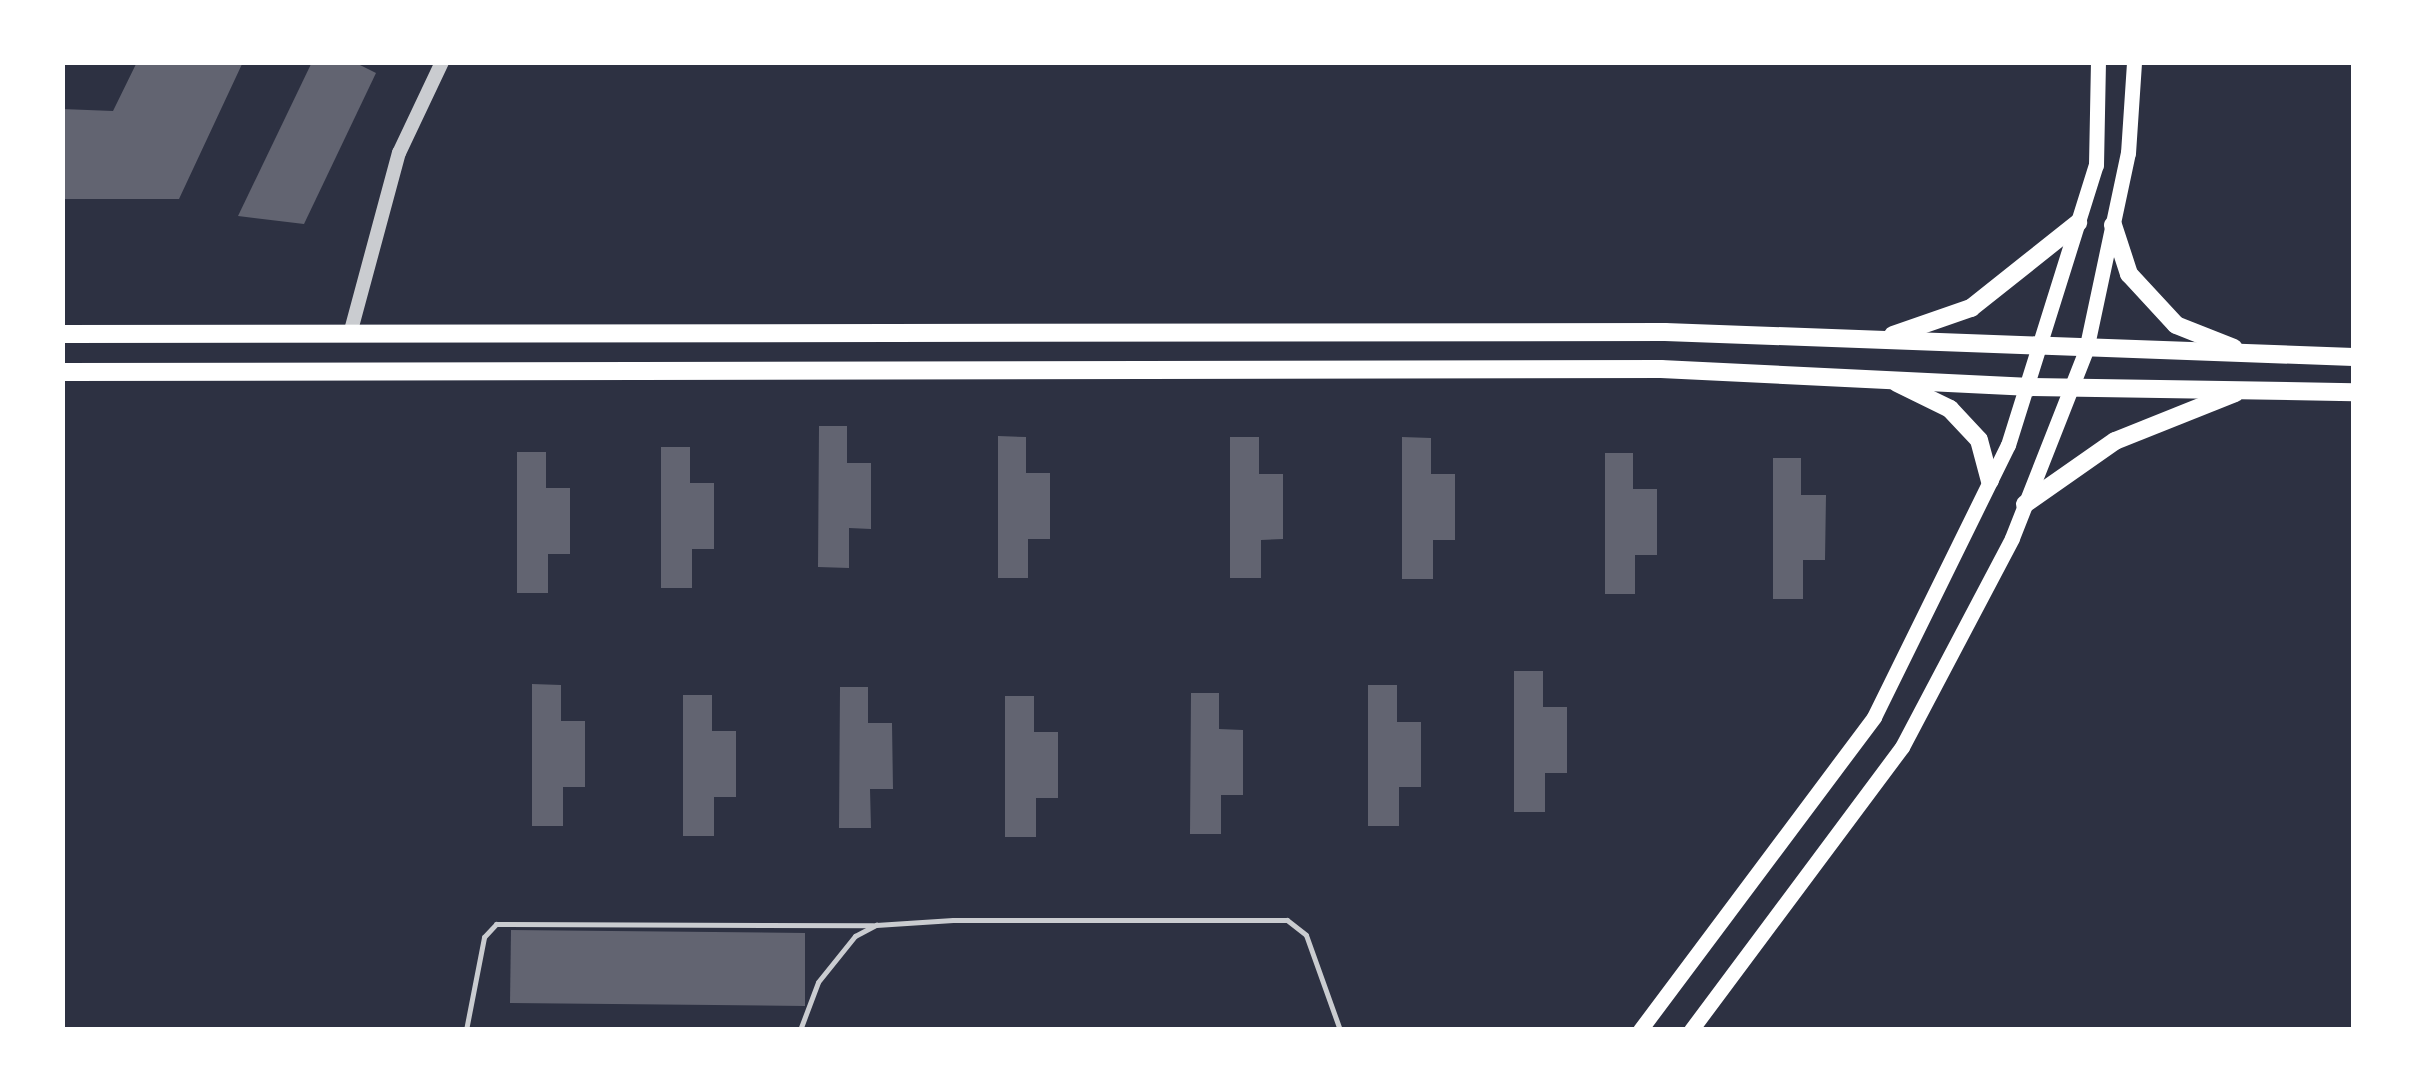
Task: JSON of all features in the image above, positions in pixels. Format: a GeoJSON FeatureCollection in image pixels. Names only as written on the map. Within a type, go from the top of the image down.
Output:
{"type":"FeatureCollection","features":[{"type":"Feature","properties":{"kind":"main road"},"geometry":{"type":"LineString","coordinates":[[1640,1030],[1874,717],[1990,481],[2026,387],[2096,165],[2098,62]]}},
{"type":"Feature","properties":{"kind":"main road"},"geometry":{"type":"LineString","coordinates":[[1691,1030],[1902,747],[2026,504],[2086,350],[2128,153],[2134,62]]}},
{"type":"Feature","properties":{"kind":"main road"},"geometry":{"type":"LineString","coordinates":[[1881,338],[1971,308],[2078,223]]}},
{"type":"Feature","properties":{"kind":"main road"},"geometry":{"type":"LineString","coordinates":[[2113,224],[2129,274],[2176,325],[2249,354]]}},
{"type":"Feature","properties":{"kind":"main road"},"geometry":{"type":"LineString","coordinates":[[62,334],[965,328],[1881,338],[2086,350],[2354,357]]}},
{"type":"Feature","properties":{"kind":"main road"},"geometry":{"type":"LineString","coordinates":[[62,372],[1322,367],[2354,392]]}},
{"type":"Feature","properties":{"kind":"main road"},"geometry":{"type":"LineString","coordinates":[[1887,378],[1950,408],[1979,440],[1990,481]]}},
{"type":"Feature","properties":{"kind":"main road"},"geometry":{"type":"LineString","coordinates":[[2026,504],[2115,442],[2243,390]]}},
{"type":"Feature","properties":{"kind":"street"},"geometry":{"type":"LineString","coordinates":[[350,334],[399,154],[442,62]]}},
{"type":"Feature","properties":{"kind":"lane"},"geometry":{"type":"LineString","coordinates":[[466,1030],[484,937],[496,924],[1287,920],[1306,935],[1340,1030]]}},
{"type":"Feature","properties":{"kind":"lane"},"geometry":{"type":"LineString","coordinates":[[800,1030],[836,954],[876,925]]}},
{"type":"Feature","properties":{"kind":"building"},"geometry":{"type":"Polygon","coordinates":[[[137,62],[243,62],[179,199],[62,199],[62,109],[113,111],[137,62]]]}},
{"type":"Feature","properties":{"kind":"building"},"geometry":{"type":"Polygon","coordinates":[[[312,62],[354,62],[376,73],[304,224],[238,216],[312,62]]]}},
{"type":"Feature","properties":{"kind":"building"},"geometry":{"type":"Polygon","coordinates":[[[819,426],[847,426],[847,463],[871,463],[871,529],[849,528],[849,568],[818,567],[819,426]]]}},
{"type":"Feature","properties":{"kind":"building"},"geometry":{"type":"Polygon","coordinates":[[[998,436],[1026,437],[1026,473],[1050,473],[1050,539],[1028,539],[1028,578],[998,578],[998,436]]]}},
{"type":"Feature","properties":{"kind":"building"},"geometry":{"type":"Polygon","coordinates":[[[1230,437],[1259,437],[1259,474],[1283,474],[1283,539],[1261,540],[1261,578],[1230,578],[1230,437]]]}},
{"type":"Feature","properties":{"kind":"building"},"geometry":{"type":"Polygon","coordinates":[[[1402,437],[1431,438],[1431,474],[1455,474],[1455,540],[1433,540],[1433,579],[1402,579],[1402,437]]]}},
{"type":"Feature","properties":{"kind":"building"},"geometry":{"type":"Polygon","coordinates":[[[661,447],[690,447],[690,483],[714,483],[714,549],[692,549],[692,588],[661,588],[661,447]]]}},
{"type":"Feature","properties":{"kind":"building"},"geometry":{"type":"Polygon","coordinates":[[[517,452],[546,452],[546,488],[570,488],[570,554],[548,554],[548,593],[517,593],[517,452]]]}},
{"type":"Feature","properties":{"kind":"building"},"geometry":{"type":"Polygon","coordinates":[[[1605,453],[1633,453],[1633,489],[1657,489],[1657,555],[1635,555],[1635,594],[1605,594],[1605,453]]]}},
{"type":"Feature","properties":{"kind":"building"},"geometry":{"type":"Polygon","coordinates":[[[1773,458],[1801,458],[1801,495],[1826,495],[1825,560],[1803,560],[1803,599],[1773,599],[1773,458]]]}},
{"type":"Feature","properties":{"kind":"building"},"geometry":{"type":"Polygon","coordinates":[[[1514,671],[1543,671],[1543,707],[1567,707],[1567,773],[1545,773],[1545,812],[1514,812],[1514,671]]]}},
{"type":"Feature","properties":{"kind":"building"},"geometry":{"type":"Polygon","coordinates":[[[532,684],[561,685],[561,721],[585,721],[585,787],[563,787],[563,826],[532,826],[532,684]]]}},
{"type":"Feature","properties":{"kind":"building"},"geometry":{"type":"Polygon","coordinates":[[[1368,685],[1397,685],[1397,722],[1421,722],[1421,787],[1399,787],[1399,826],[1368,826],[1368,685]]]}},
{"type":"Feature","properties":{"kind":"building"},"geometry":{"type":"Polygon","coordinates":[[[840,687],[868,687],[868,723],[892,723],[893,789],[870,789],[871,828],[839,828],[840,687]]]}},
{"type":"Feature","properties":{"kind":"building"},"geometry":{"type":"Polygon","coordinates":[[[1191,693],[1219,693],[1219,729],[1243,730],[1243,795],[1221,795],[1221,834],[1190,834],[1191,693]]]}},
{"type":"Feature","properties":{"kind":"building"},"geometry":{"type":"Polygon","coordinates":[[[683,695],[712,695],[712,731],[736,731],[736,797],[714,797],[714,836],[683,836],[683,695]]]}},
{"type":"Feature","properties":{"kind":"building"},"geometry":{"type":"Polygon","coordinates":[[[1005,696],[1034,696],[1034,732],[1058,732],[1058,798],[1036,798],[1036,837],[1005,837],[1005,696]]]}},
{"type":"Feature","properties":{"kind":"building"},"geometry":{"type":"Polygon","coordinates":[[[511,930],[805,933],[805,1006],[510,1003],[511,930]]]}}]}
